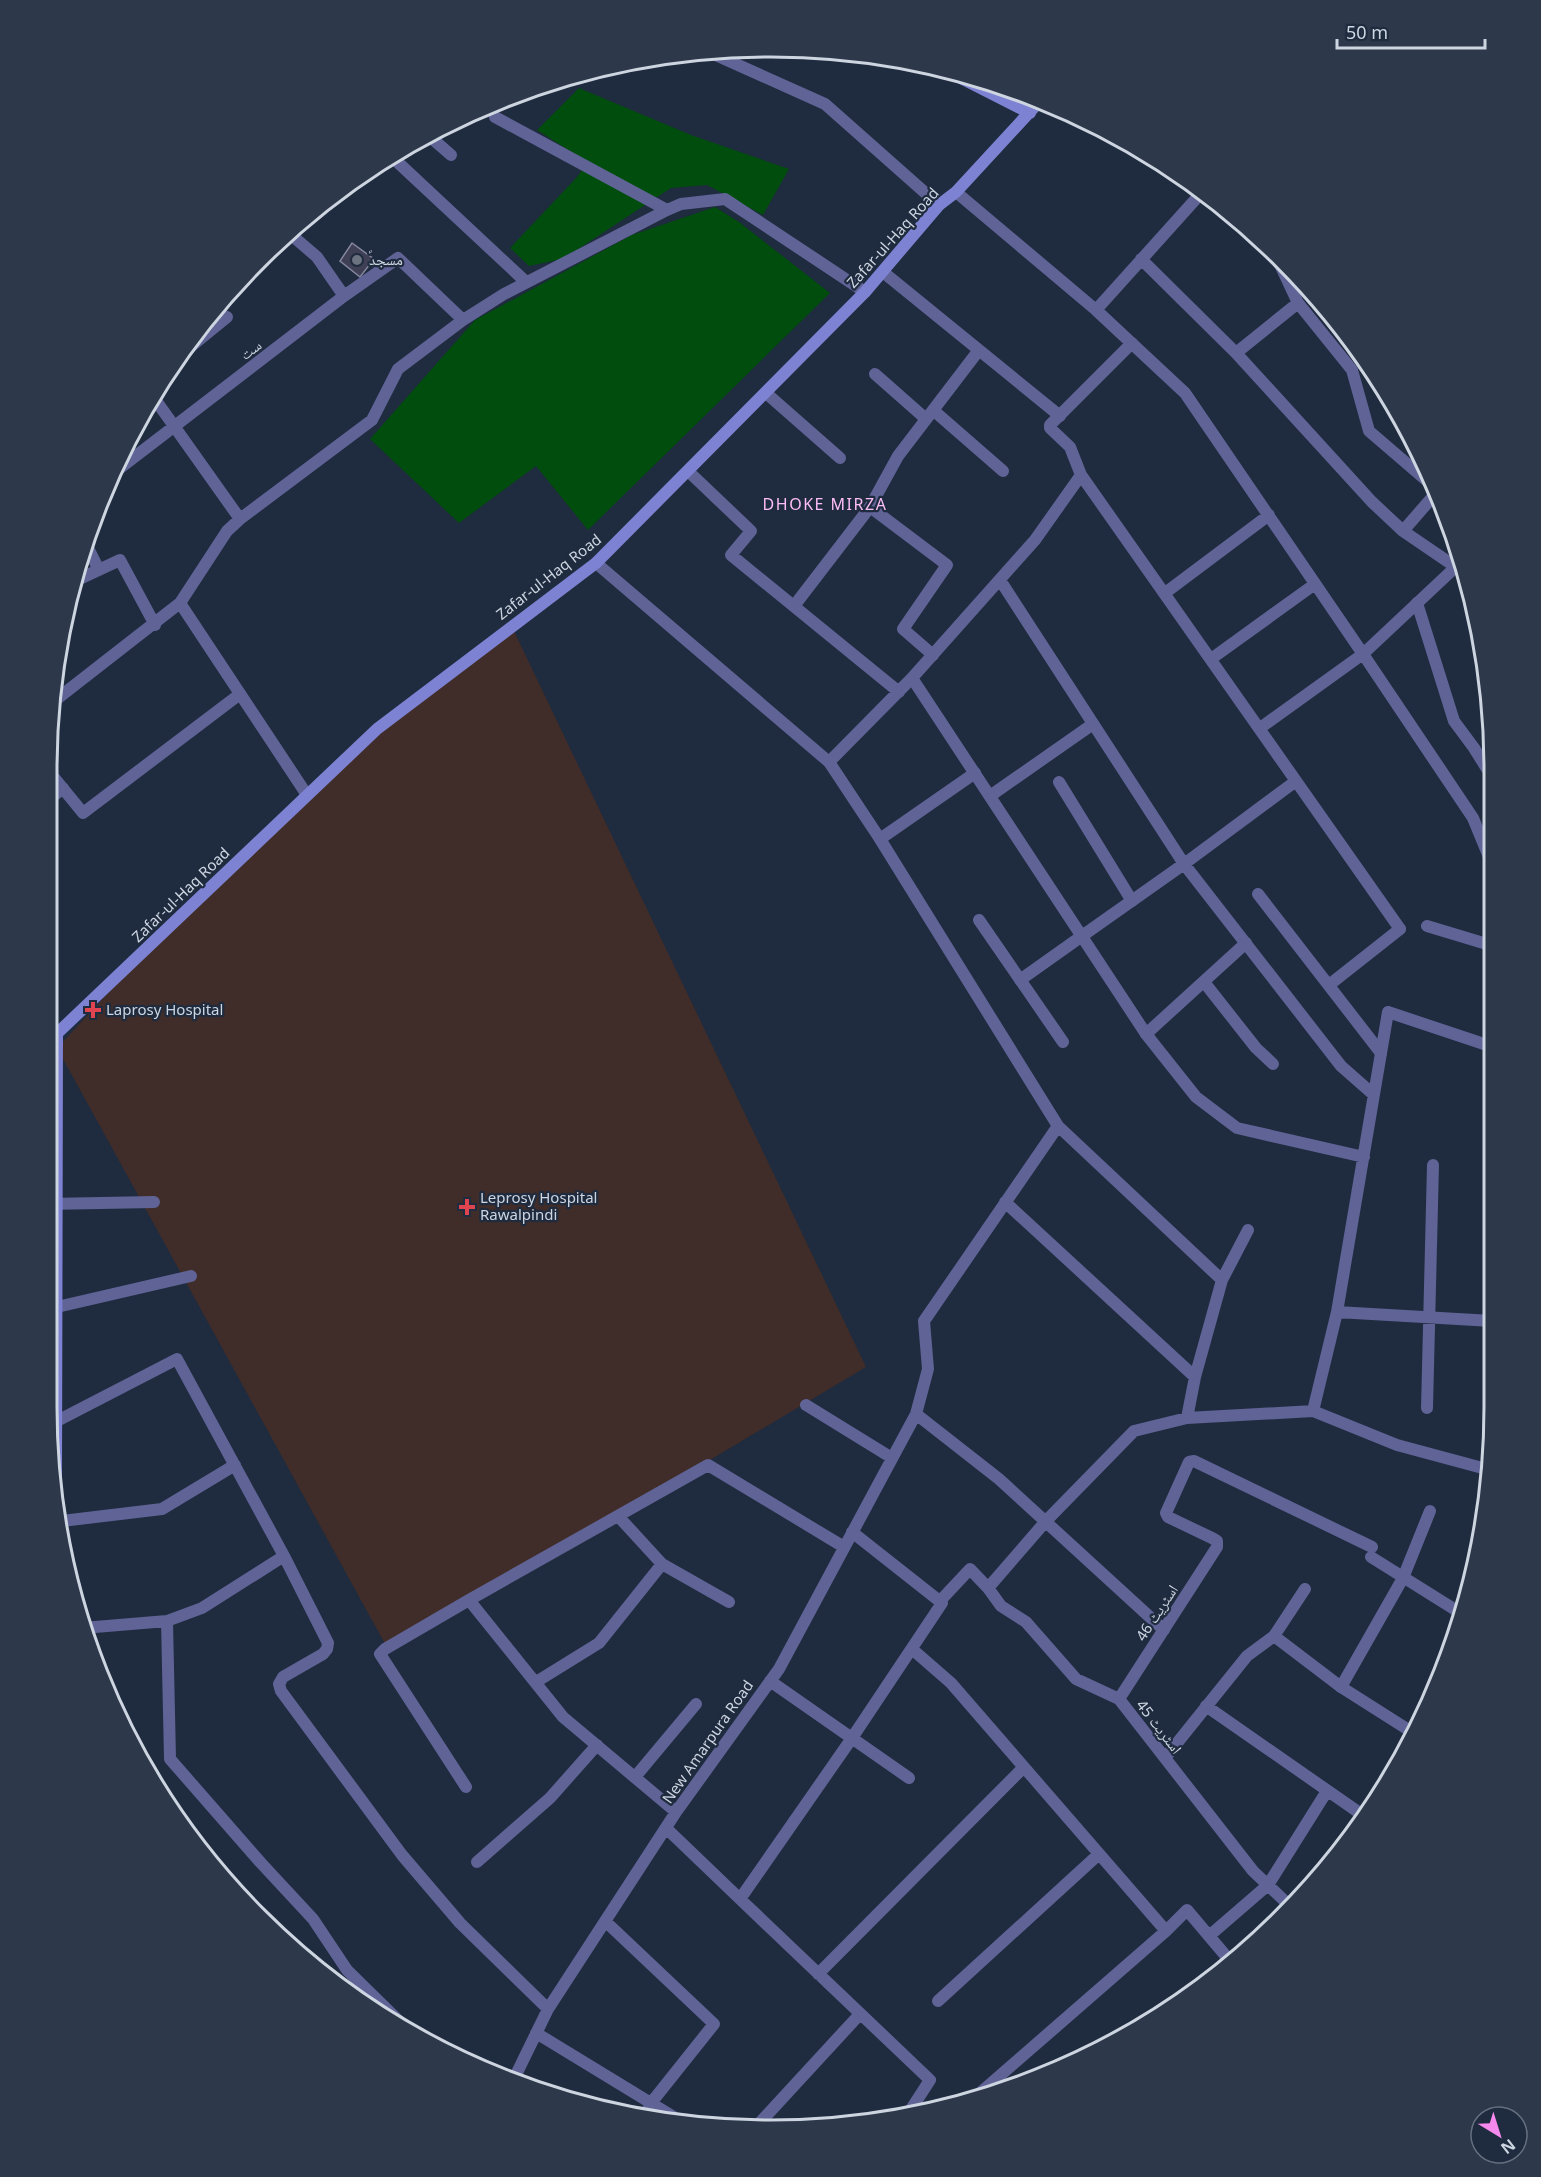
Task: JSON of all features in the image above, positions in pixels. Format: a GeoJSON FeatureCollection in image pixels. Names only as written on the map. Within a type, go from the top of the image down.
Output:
{"type":"FeatureCollection","features":[{"type":"Feature","properties":{"kind":"street"},"geometry":{"type":"LineString","coordinates":[[725,59],[825,104],[939,205]]}},
{"type":"Feature","properties":{"kind":"street"},"geometry":{"type":"LineString","coordinates":[[987,91],[1030,113]]}},
{"type":"Feature","properties":{"kind":"street","name":"Zafar-ul-Haq Road"},"geometry":{"type":"LineString","coordinates":[[57,1034],[377,729],[596,563],[865,292],[939,205],[956,192],[1034,108]]}},
{"type":"Feature","properties":{"kind":"street"},"geometry":{"type":"LineString","coordinates":[[495,117],[667,210]]}},
{"type":"Feature","properties":{"kind":"street"},"geometry":{"type":"LineString","coordinates":[[435,141],[451,155]]}},
{"type":"Feature","properties":{"kind":"street"},"geometry":{"type":"LineString","coordinates":[[398,163],[526,282]]}},
{"type":"Feature","properties":{"kind":"street"},"geometry":{"type":"LineString","coordinates":[[956,192],[1096,309],[1185,393],[1473,818],[1484,845]]}},
{"type":"Feature","properties":{"kind":"street"},"geometry":{"type":"LineString","coordinates":[[1096,309],[1197,198]]}},
{"type":"Feature","properties":{"kind":"street"},"geometry":{"type":"LineString","coordinates":[[61,696],[180,603],[227,531],[240,519],[372,420],[398,369],[463,320],[504,294],[667,210],[681,204],[725,199],[865,292]]}},
{"type":"Feature","properties":{"kind":"street"},"geometry":{"type":"LineString","coordinates":[[295,238],[317,257],[344,296]]}},
{"type":"Feature","properties":{"kind":"street","name":"ست"},"geometry":{"type":"LineString","coordinates":[[127,464],[344,296],[398,258],[463,320]]}},
{"type":"Feature","properties":{"kind":"street"},"geometry":{"type":"LineString","coordinates":[[1141,259],[1236,353],[1372,502],[1403,531],[1452,559]]}},
{"type":"Feature","properties":{"kind":"street"},"geometry":{"type":"LineString","coordinates":[[883,272],[1060,416]]}},
{"type":"Feature","properties":{"kind":"street"},"geometry":{"type":"LineString","coordinates":[[1286,278],[1298,303],[1352,370],[1369,431],[1419,474]]}},
{"type":"Feature","properties":{"kind":"street"},"geometry":{"type":"LineString","coordinates":[[1236,353],[1298,303]]}},
{"type":"Feature","properties":{"kind":"street"},"geometry":{"type":"LineString","coordinates":[[206,333],[227,316]]}},
{"type":"Feature","properties":{"kind":"street"},"geometry":{"type":"LineString","coordinates":[[1132,344],[1050,425],[1050,428],[1070,447],[1081,475],[1400,929],[1329,985]]}},
{"type":"Feature","properties":{"kind":"street"},"geometry":{"type":"LineString","coordinates":[[794,606],[870,507],[898,456],[979,350]]}},
{"type":"Feature","properties":{"kind":"street"},"geometry":{"type":"LineString","coordinates":[[875,374],[1003,471]]}},
{"type":"Feature","properties":{"kind":"street"},"geometry":{"type":"LineString","coordinates":[[766,393],[840,458]]}},
{"type":"Feature","properties":{"kind":"street"},"geometry":{"type":"LineString","coordinates":[[159,404],[240,519]]}},
{"type":"Feature","properties":{"kind":"street"},"geometry":{"type":"LineString","coordinates":[[688,471],[751,531],[731,555],[899,692]]}},
{"type":"Feature","properties":{"kind":"street"},"geometry":{"type":"LineString","coordinates":[[829,762],[899,692],[1000,580],[1035,540],[1081,475]]}},
{"type":"Feature","properties":{"kind":"street"},"geometry":{"type":"LineString","coordinates":[[1403,531],[1431,499]]}},
{"type":"Feature","properties":{"kind":"street"},"geometry":{"type":"LineString","coordinates":[[870,507],[947,565],[903,629],[933,655]]}},
{"type":"Feature","properties":{"kind":"street"},"geometry":{"type":"LineString","coordinates":[[1165,593],[1269,515]]}},
{"type":"Feature","properties":{"kind":"street"},"geometry":{"type":"LineString","coordinates":[[91,554],[99,570]]}},
{"type":"Feature","properties":{"kind":"street"},"geometry":{"type":"LineString","coordinates":[[84,577],[120,560],[154,625]]}},
{"type":"Feature","properties":{"kind":"street"},"geometry":{"type":"LineString","coordinates":[[596,563],[829,762],[880,839],[1058,1126],[1222,1280]]}},
{"type":"Feature","properties":{"kind":"street"},"geometry":{"type":"LineString","coordinates":[[1260,728],[1363,654],[1454,568]]}},
{"type":"Feature","properties":{"kind":"street"},"geometry":{"type":"LineString","coordinates":[[1000,580],[1184,864],[1341,1066],[1374,1095]]}},
{"type":"Feature","properties":{"kind":"street"},"geometry":{"type":"LineString","coordinates":[[1211,659],[1315,584]]}},
{"type":"Feature","properties":{"kind":"street"},"geometry":{"type":"LineString","coordinates":[[180,603],[307,795]]}},
{"type":"Feature","properties":{"kind":"street"},"geometry":{"type":"LineString","coordinates":[[1417,603],[1454,721],[1484,764]]}},
{"type":"Feature","properties":{"kind":"street"},"geometry":{"type":"LineString","coordinates":[[912,678],[1146,1034],[1196,1097],[1237,1128],[1364,1157]]}},
{"type":"Feature","properties":{"kind":"street"},"geometry":{"type":"LineString","coordinates":[[57,781],[83,813],[240,694]]}},
{"type":"Feature","properties":{"kind":"street"},"geometry":{"type":"LineString","coordinates":[[990,796],[1093,724]]}},
{"type":"Feature","properties":{"kind":"street"},"geometry":{"type":"LineString","coordinates":[[880,839],[975,773]]}},
{"type":"Feature","properties":{"kind":"street"},"geometry":{"type":"LineString","coordinates":[[1020,980],[1184,864],[1296,781]]}},
{"type":"Feature","properties":{"kind":"street"},"geometry":{"type":"LineString","coordinates":[[1059,782],[1132,901]]}},
{"type":"Feature","properties":{"kind":"street"},"geometry":{"type":"LineString","coordinates":[[57,793],[63,788]]}},
{"type":"Feature","properties":{"kind":"street"},"geometry":{"type":"LineString","coordinates":[[1258,894],[1381,1053]]}},
{"type":"Feature","properties":{"kind":"street"},"geometry":{"type":"LineString","coordinates":[[978,920],[1063,1042]]}},
{"type":"Feature","properties":{"kind":"street"},"geometry":{"type":"LineString","coordinates":[[1427,926],[1484,943]]}},
{"type":"Feature","properties":{"kind":"street"},"geometry":{"type":"LineString","coordinates":[[1146,1034],[1246,943]]}},
{"type":"Feature","properties":{"kind":"street"},"geometry":{"type":"LineString","coordinates":[[1204,982],[1256,1048],[1273,1064]]}},
{"type":"Feature","properties":{"kind":"street"},"geometry":{"type":"LineString","coordinates":[[1313,1411],[1337,1312],[1388,1012],[1484,1044]]}},
{"type":"Feature","properties":{"kind":"street","name":"New Amarpura Road"},"geometry":{"type":"LineString","coordinates":[[517,2073],[548,2009],[605,1921],[676,1812],[779,1669],[916,1414],[928,1369],[924,1321],[1058,1126]]}},
{"type":"Feature","properties":{"kind":"street"},"geometry":{"type":"LineString","coordinates":[[1427,1408],[1433,1165]]}},
{"type":"Feature","properties":{"kind":"street"},"geometry":{"type":"LineString","coordinates":[[57,1204],[154,1202]]}},
{"type":"Feature","properties":{"kind":"street"},"geometry":{"type":"LineString","coordinates":[[1005,1202],[1195,1377]]}},
{"type":"Feature","properties":{"kind":"street"},"geometry":{"type":"LineString","coordinates":[[1187,1418],[1195,1377],[1222,1280],[1248,1230]]}},
{"type":"Feature","properties":{"kind":"street"},"geometry":{"type":"LineString","coordinates":[[57,1406],[57,1306],[191,1276]]}},
{"type":"Feature","properties":{"kind":"street"},"geometry":{"type":"LineString","coordinates":[[1337,1312],[1484,1320]]}},
{"type":"Feature","properties":{"kind":"street"},"geometry":{"type":"LineString","coordinates":[[58,1421],[177,1359],[284,1556],[328,1643],[327,1649],[322,1654],[283,1677],[279,1684],[281,1691],[402,1856],[460,1923],[548,2009]]}},
{"type":"Feature","properties":{"kind":"street"},"geometry":{"type":"LineString","coordinates":[[806,1405],[892,1458]]}},
{"type":"Feature","properties":{"kind":"street"},"geometry":{"type":"LineString","coordinates":[[988,1588],[1046,1521],[1134,1431],[1187,1418],[1313,1411],[1397,1445],[1481,1468]]}},
{"type":"Feature","properties":{"kind":"street"},"geometry":{"type":"LineString","coordinates":[[916,1414],[999,1479],[1164,1630]]}},
{"type":"Feature","properties":{"kind":"street","name":"اسٹریٹ 46"},"geometry":{"type":"LineString","coordinates":[[1119,1699],[1217,1546],[1217,1541],[1168,1517],[1166,1513],[1189,1462],[1194,1461],[1371,1552],[1403,1578]]}},
{"type":"Feature","properties":{"kind":"street"},"geometry":{"type":"LineString","coordinates":[[67,1520],[162,1509],[234,1465]]}},
{"type":"Feature","properties":{"kind":"street"},"geometry":{"type":"LineString","coordinates":[[466,1787],[380,1654],[385,1648],[708,1465],[844,1547]]}},
{"type":"Feature","properties":{"kind":"street"},"geometry":{"type":"LineString","coordinates":[[1341,1687],[1403,1578],[1430,1511]]}},
{"type":"Feature","properties":{"kind":"street"},"geometry":{"type":"LineString","coordinates":[[618,1516],[662,1564],[729,1602]]}},
{"type":"Feature","properties":{"kind":"street"},"geometry":{"type":"LineString","coordinates":[[740,1899],[942,1603],[852,1532]]}},
{"type":"Feature","properties":{"kind":"street"},"geometry":{"type":"LineString","coordinates":[[92,1627],[167,1621],[202,1608],[284,1556]]}},
{"type":"Feature","properties":{"kind":"street"},"geometry":{"type":"LineString","coordinates":[[536,1682],[599,1643],[662,1564]]}},
{"type":"Feature","properties":{"kind":"street","name":"اسٹریٹ 45"},"geometry":{"type":"LineString","coordinates":[[940,1601],[970,1569],[1001,1606],[1026,1622],[1076,1679],[1119,1699],[1253,1872],[1285,1901]]}},
{"type":"Feature","properties":{"kind":"street"},"geometry":{"type":"LineString","coordinates":[[1403,1578],[1454,1609]]}},
{"type":"Feature","properties":{"kind":"street"},"geometry":{"type":"LineString","coordinates":[[1165,1758],[1247,1656],[1274,1636],[1305,1590]]}},
{"type":"Feature","properties":{"kind":"street"},"geometry":{"type":"LineString","coordinates":[[470,1600],[563,1717],[676,1812]]}},
{"type":"Feature","properties":{"kind":"street"},"geometry":{"type":"LineString","coordinates":[[167,1621],[170,1759],[313,1919],[347,1970],[383,2005]]}},
{"type":"Feature","properties":{"kind":"street"},"geometry":{"type":"LineString","coordinates":[[1274,1636],[1341,1687],[1406,1729]]}},
{"type":"Feature","properties":{"kind":"street"},"geometry":{"type":"LineString","coordinates":[[912,1649],[951,1683],[1166,1931]]}},
{"type":"Feature","properties":{"kind":"street"},"geometry":{"type":"LineString","coordinates":[[770,1681],[909,1778]]}},
{"type":"Feature","properties":{"kind":"street"},"geometry":{"type":"LineString","coordinates":[[635,1777],[696,1704]]}},
{"type":"Feature","properties":{"kind":"street"},"geometry":{"type":"LineString","coordinates":[[1206,1706],[1358,1812]]}},
{"type":"Feature","properties":{"kind":"street"},"geometry":{"type":"LineString","coordinates":[[477,1862],[550,1798],[597,1745]]}},
{"type":"Feature","properties":{"kind":"street"},"geometry":{"type":"LineString","coordinates":[[818,1974],[1024,1767]]}},
{"type":"Feature","properties":{"kind":"street"},"geometry":{"type":"LineString","coordinates":[[1209,1936],[1268,1885],[1327,1791]]}},
{"type":"Feature","properties":{"kind":"street"},"geometry":{"type":"LineString","coordinates":[[666,1828],[930,2080],[914,2105]]}},
{"type":"Feature","properties":{"kind":"street"},"geometry":{"type":"LineString","coordinates":[[938,2001],[1099,1854]]}},
{"type":"Feature","properties":{"kind":"street"},"geometry":{"type":"LineString","coordinates":[[990,2085],[1166,1931],[1186,1910],[1226,1956]]}},
{"type":"Feature","properties":{"kind":"street"},"geometry":{"type":"LineString","coordinates":[[605,1921],[714,2024],[648,2109]]}},
{"type":"Feature","properties":{"kind":"street"},"geometry":{"type":"LineString","coordinates":[[763,2120],[860,2014]]}},
{"type":"Feature","properties":{"kind":"street"},"geometry":{"type":"LineString","coordinates":[[536,2033],[666,2112]]}},
{"type":"Feature","properties":{"kind":"shaded area","name":"Leprosy Hospital Rawalpindi"},"geometry":{"type":"Polygon","coordinates":[[[512,627],[866,1367],[389,1651],[57,1048],[178,918],[377,729],[512,627]]]}},
{"type":"Feature","properties":{"kind":"green space"},"geometry":{"type":"Polygon","coordinates":[[[579,88],[691,135],[789,169],[763,215],[707,185],[671,188],[563,259],[529,266],[510,248],[578,176],[587,162],[537,130],[579,88]]]}},
{"type":"Feature","properties":{"kind":"green space"},"geometry":{"type":"Polygon","coordinates":[[[715,207],[739,222],[830,293],[588,530],[536,466],[459,523],[370,439],[475,320],[632,235],[715,207]]]}},
{"type":"Feature","properties":{"kind":"building","name":"ؐمسجد"},"geometry":{"type":"Polygon","coordinates":[[[352,243],[374,259],[360,277],[340,261],[352,243]]]}},
{"type":"Feature","properties":{"kind":"place","name":"ؐمسجد"},"geometry":{"type":"Point","coordinates":[357,260]}},
{"type":"Feature","properties":{"kind":"place","name":"Laprosy Hospital"},"geometry":{"type":"Point","coordinates":[93,1010]}},
{"type":"Feature","properties":{"kind":"place","name":"Leprosy Hospital Rawalpindi"},"geometry":{"type":"Point","coordinates":[467,1207]}},
{"type":"Feature","properties":{"kind":"district","name":"DHOKE MIRZA"},"geometry":{"type":"Point","coordinates":[825,504]}}]}
